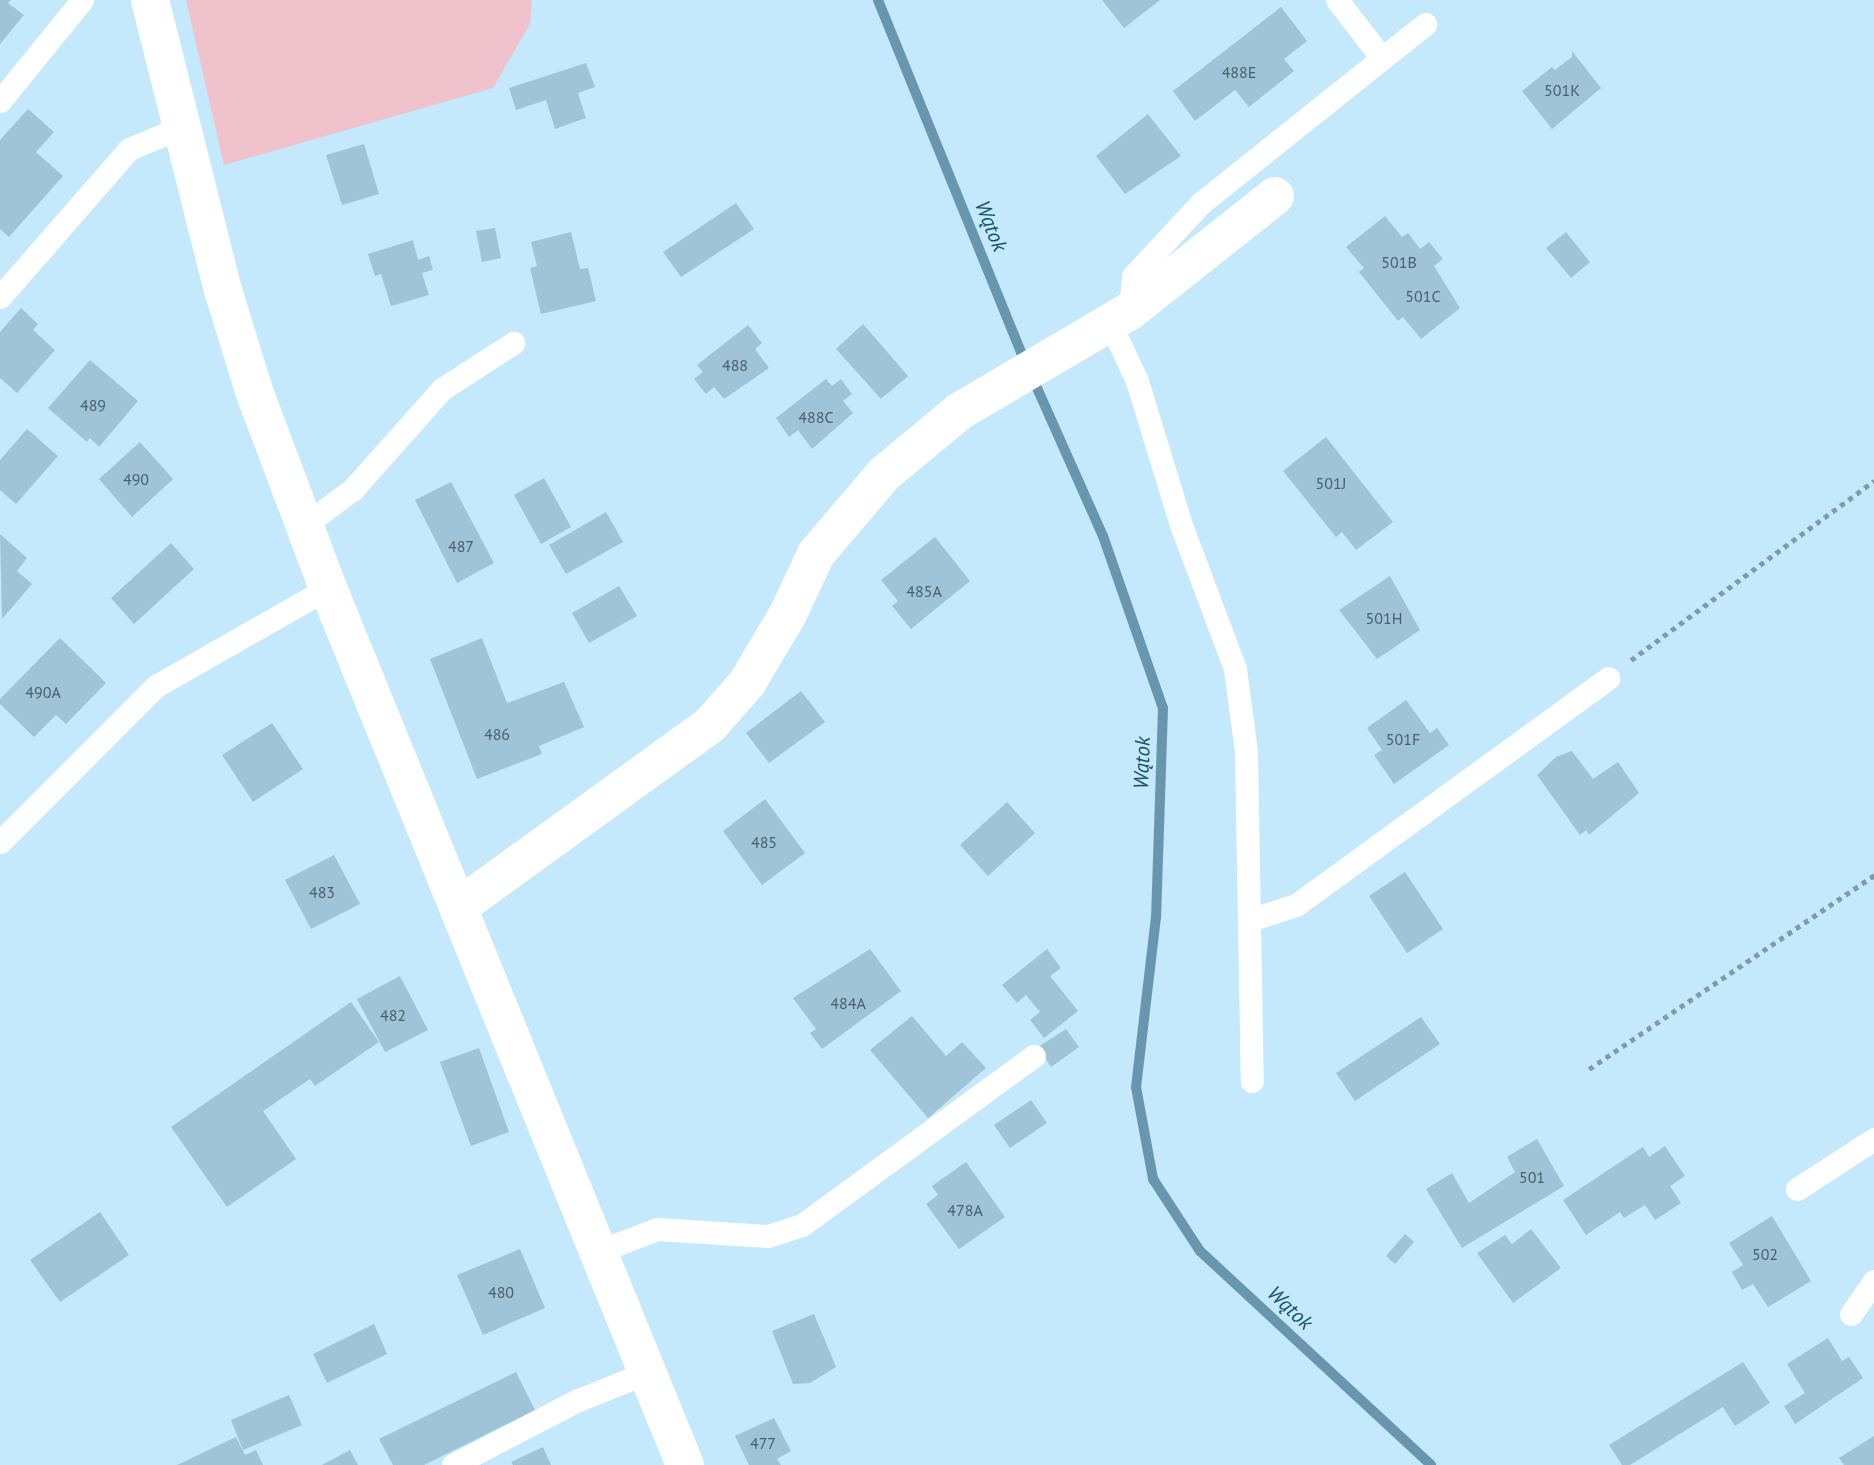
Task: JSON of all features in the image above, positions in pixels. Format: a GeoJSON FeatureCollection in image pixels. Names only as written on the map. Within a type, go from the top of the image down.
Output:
{"type":"FeatureCollection","features":[{"type":"Feature","properties":{"kind":"street"},"geometry":{"type":"LineString","coordinates":[[150,0],[227,302],[254,391],[328,588],[460,906],[685,1465]]}},
{"type":"Feature","properties":{"kind":"street"},"geometry":{"type":"LineString","coordinates":[[460,906],[710,725],[747,684],[788,614],[816,554],[884,474],[970,405],[1120,317],[1275,196]]}},
{"type":"Feature","properties":{"kind":"lane"},"geometry":{"type":"LineString","coordinates":[[0,101],[82,0]]}},
{"type":"Feature","properties":{"kind":"lane"},"geometry":{"type":"LineString","coordinates":[[1337,0],[1381,57]]}},
{"type":"Feature","properties":{"kind":"lane"},"geometry":{"type":"LineString","coordinates":[[1252,1081],[1247,751],[1235,668],[1181,525],[1120,317],[1133,276],[1201,203],[1425,24]]}},
{"type":"Feature","properties":{"kind":"lane"},"geometry":{"type":"LineString","coordinates":[[0,297],[129,149],[182,127]]}},
{"type":"Feature","properties":{"kind":"lane"},"geometry":{"type":"LineString","coordinates":[[306,524],[353,489],[442,389],[513,343]]}},
{"type":"Feature","properties":{"kind":"lane"},"geometry":{"type":"LineString","coordinates":[[0,842],[156,686],[328,588]]}},
{"type":"Feature","properties":{"kind":"lane"},"geometry":{"type":"LineString","coordinates":[[1250,920],[1296,905],[1608,678]]}},
{"type":"Feature","properties":{"kind":"lane"},"geometry":{"type":"LineString","coordinates":[[600,1251],[657,1228],[768,1236],[802,1225],[1034,1056]]}},
{"type":"Feature","properties":{"kind":"lane"},"geometry":{"type":"LineString","coordinates":[[1797,1189],[1874,1139]]}},
{"type":"Feature","properties":{"kind":"lane"},"geometry":{"type":"LineString","coordinates":[[1851,1314],[1874,1281]]}},
{"type":"Feature","properties":{"kind":"lane"},"geometry":{"type":"LineString","coordinates":[[453,1465],[576,1401],[648,1372]]}},
{"type":"Feature","properties":{"kind":"path"},"geometry":{"type":"LineString","coordinates":[[1608,678],[1874,481]]}},
{"type":"Feature","properties":{"kind":"path"},"geometry":{"type":"LineString","coordinates":[[1589,1069],[1874,875]]}},
{"type":"Feature","properties":{"kind":"shaded area"},"geometry":{"type":"Polygon","coordinates":[[[186,0],[532,0],[530,24],[493,88],[224,165],[186,0]]]}},
{"type":"Feature","properties":{"kind":"building"},"geometry":{"type":"Polygon","coordinates":[[[0,0],[11,0],[8,3],[24,15],[0,44],[0,0]]]}},
{"type":"Feature","properties":{"kind":"building"},"geometry":{"type":"Polygon","coordinates":[[[1102,0],[1160,0],[1124,28],[1102,0]]]}},
{"type":"Feature","properties":{"kind":"building"},"geometry":{"type":"Polygon","coordinates":[[[1281,7],[1307,41],[1284,59],[1294,71],[1249,107],[1235,90],[1195,121],[1173,91],[1281,7]]]}},
{"type":"Feature","properties":{"kind":"building"},"geometry":{"type":"Polygon","coordinates":[[[1572,51],[1601,88],[1552,129],[1522,91],[1552,67],[1555,70],[1572,57],[1572,51]]]}},
{"type":"Feature","properties":{"kind":"building"},"geometry":{"type":"Polygon","coordinates":[[[586,63],[595,87],[578,93],[586,118],[555,129],[546,100],[516,110],[509,88],[586,63]]]}},
{"type":"Feature","properties":{"kind":"building"},"geometry":{"type":"Polygon","coordinates":[[[28,109],[54,132],[36,152],[63,176],[9,237],[0,229],[0,140],[28,109]]]}},
{"type":"Feature","properties":{"kind":"building"},"geometry":{"type":"Polygon","coordinates":[[[1148,114],[1181,156],[1125,194],[1096,156],[1148,114]]]}},
{"type":"Feature","properties":{"kind":"building"},"geometry":{"type":"Polygon","coordinates":[[[364,144],[379,194],[342,205],[326,155],[364,144]]]}},
{"type":"Feature","properties":{"kind":"building"},"geometry":{"type":"Polygon","coordinates":[[[736,203],[754,229],[681,277],[663,252],[736,203]]]}},
{"type":"Feature","properties":{"kind":"building"},"geometry":{"type":"Polygon","coordinates":[[[1385,216],[1402,237],[1408,233],[1420,249],[1429,242],[1443,259],[1434,266],[1460,308],[1421,339],[1403,317],[1398,321],[1359,272],[1364,268],[1346,247],[1385,216]]]}},
{"type":"Feature","properties":{"kind":"building"},"geometry":{"type":"Polygon","coordinates":[[[495,228],[501,258],[482,262],[476,231],[495,228]]]}},
{"type":"Feature","properties":{"kind":"building"},"geometry":{"type":"Polygon","coordinates":[[[571,232],[580,269],[588,268],[596,301],[541,314],[530,268],[537,266],[531,242],[571,232]]]}},
{"type":"Feature","properties":{"kind":"building"},"geometry":{"type":"Polygon","coordinates":[[[1566,232],[1590,262],[1571,278],[1546,248],[1566,232]]]}},
{"type":"Feature","properties":{"kind":"building"},"geometry":{"type":"Polygon","coordinates":[[[413,240],[418,260],[429,256],[433,270],[422,273],[429,295],[391,306],[381,274],[375,276],[368,254],[413,240]]]}},
{"type":"Feature","properties":{"kind":"building"},"geometry":{"type":"Polygon","coordinates":[[[21,308],[38,324],[33,330],[55,350],[17,393],[0,378],[0,332],[21,308]]]}},
{"type":"Feature","properties":{"kind":"building"},"geometry":{"type":"Polygon","coordinates":[[[863,324],[908,376],[881,399],[836,349],[863,324]]]}},
{"type":"Feature","properties":{"kind":"building"},"geometry":{"type":"Polygon","coordinates":[[[748,325],[762,343],[755,349],[769,368],[724,399],[714,387],[706,394],[694,379],[703,372],[697,365],[748,325]]]}},
{"type":"Feature","properties":{"kind":"building"},"geometry":{"type":"Polygon","coordinates":[[[90,360],[138,401],[99,447],[90,438],[87,442],[48,408],[90,360]]]}},
{"type":"Feature","properties":{"kind":"building"},"geometry":{"type":"Polygon","coordinates":[[[826,379],[832,386],[841,379],[852,394],[843,401],[853,413],[812,449],[798,430],[789,437],[776,418],[826,379]]]}},
{"type":"Feature","properties":{"kind":"building"},"geometry":{"type":"Polygon","coordinates":[[[27,429],[58,456],[16,504],[0,490],[0,460],[27,429]]]}},
{"type":"Feature","properties":{"kind":"building"},"geometry":{"type":"Polygon","coordinates":[[[1326,437],[1393,522],[1356,550],[1342,532],[1336,537],[1283,471],[1326,437]]]}},
{"type":"Feature","properties":{"kind":"building"},"geometry":{"type":"Polygon","coordinates":[[[140,442],[173,479],[132,517],[99,479],[140,442]]]}},
{"type":"Feature","properties":{"kind":"building"},"geometry":{"type":"Polygon","coordinates":[[[544,478],[571,527],[541,544],[514,495],[544,478]]]}},
{"type":"Feature","properties":{"kind":"building"},"geometry":{"type":"Polygon","coordinates":[[[451,482],[494,563],[457,583],[415,500],[451,482]]]}},
{"type":"Feature","properties":{"kind":"building"},"geometry":{"type":"Polygon","coordinates":[[[606,512],[623,542],[566,574],[549,545],[606,512]]]}},
{"type":"Feature","properties":{"kind":"building"},"geometry":{"type":"Polygon","coordinates":[[[0,534],[27,558],[17,571],[32,584],[2,619],[0,534]]]}},
{"type":"Feature","properties":{"kind":"building"},"geometry":{"type":"Polygon","coordinates":[[[935,537],[970,581],[911,629],[892,606],[898,601],[881,580],[935,537]]]}},
{"type":"Feature","properties":{"kind":"building"},"geometry":{"type":"Polygon","coordinates":[[[171,543],[194,569],[134,624],[111,598],[171,543]]]}},
{"type":"Feature","properties":{"kind":"building"},"geometry":{"type":"Polygon","coordinates":[[[1390,576],[1420,630],[1377,659],[1339,610],[1390,576]]]}},
{"type":"Feature","properties":{"kind":"building"},"geometry":{"type":"Polygon","coordinates":[[[619,586],[637,616],[589,643],[572,613],[619,586]]]}},
{"type":"Feature","properties":{"kind":"building"},"geometry":{"type":"Polygon","coordinates":[[[60,638],[106,683],[66,724],[56,715],[34,737],[0,704],[0,699],[60,638]]]}},
{"type":"Feature","properties":{"kind":"building"},"geometry":{"type":"Polygon","coordinates":[[[482,638],[507,703],[564,682],[584,727],[539,746],[542,754],[477,779],[430,659],[482,638]]]}},
{"type":"Feature","properties":{"kind":"building"},"geometry":{"type":"Polygon","coordinates":[[[801,691],[825,722],[769,763],[746,733],[801,691]]]}},
{"type":"Feature","properties":{"kind":"building"},"geometry":{"type":"Polygon","coordinates":[[[1406,700],[1430,733],[1437,728],[1449,745],[1394,784],[1374,755],[1382,750],[1367,728],[1406,700]]]}},
{"type":"Feature","properties":{"kind":"building"},"geometry":{"type":"Polygon","coordinates":[[[272,723],[303,769],[253,802],[222,755],[272,723]]]}},
{"type":"Feature","properties":{"kind":"building"},"geometry":{"type":"Polygon","coordinates":[[[1572,751],[1593,779],[1618,762],[1639,793],[1589,835],[1586,830],[1580,835],[1537,775],[1556,757],[1572,751]]]}},
{"type":"Feature","properties":{"kind":"building"},"geometry":{"type":"Polygon","coordinates":[[[765,799],[805,853],[762,885],[723,831],[765,799]]]}},
{"type":"Feature","properties":{"kind":"building"},"geometry":{"type":"Polygon","coordinates":[[[1007,802],[1035,833],[988,876],[960,845],[1007,802]]]}},
{"type":"Feature","properties":{"kind":"building"},"geometry":{"type":"Polygon","coordinates":[[[334,855],[360,904],[311,929],[285,880],[334,855]]]}},
{"type":"Feature","properties":{"kind":"building"},"geometry":{"type":"Polygon","coordinates":[[[1405,872],[1443,929],[1407,953],[1369,896],[1405,872]]]}},
{"type":"Feature","properties":{"kind":"building"},"geometry":{"type":"Polygon","coordinates":[[[870,949],[901,991],[822,1049],[810,1033],[816,1029],[793,998],[870,949]]]}},
{"type":"Feature","properties":{"kind":"building"},"geometry":{"type":"Polygon","coordinates":[[[1047,949],[1061,968],[1050,976],[1078,1011],[1044,1038],[1030,1020],[1040,1012],[1026,995],[1017,1003],[1002,985],[1047,949]]]}},
{"type":"Feature","properties":{"kind":"building"},"geometry":{"type":"Polygon","coordinates":[[[400,976],[428,1030],[385,1052],[357,999],[400,976]]]}},
{"type":"Feature","properties":{"kind":"building"},"geometry":{"type":"Polygon","coordinates":[[[351,1002],[379,1042],[315,1086],[310,1079],[263,1111],[296,1159],[227,1207],[171,1127],[351,1002]]]}},
{"type":"Feature","properties":{"kind":"building"},"geometry":{"type":"Polygon","coordinates":[[[912,1016],[946,1056],[962,1042],[986,1068],[928,1118],[870,1050],[912,1016]]]}},
{"type":"Feature","properties":{"kind":"building"},"geometry":{"type":"Polygon","coordinates":[[[1421,1017],[1440,1044],[1355,1101],[1336,1073],[1421,1017]]]}},
{"type":"Feature","properties":{"kind":"building"},"geometry":{"type":"Polygon","coordinates":[[[1066,1029],[1079,1047],[1051,1067],[1038,1047],[1066,1029]]]}},
{"type":"Feature","properties":{"kind":"building"},"geometry":{"type":"Polygon","coordinates":[[[479,1048],[509,1132],[471,1146],[440,1062],[479,1048]]]}},
{"type":"Feature","properties":{"kind":"building"},"geometry":{"type":"Polygon","coordinates":[[[1031,1100],[1047,1123],[1010,1148],[994,1125],[1031,1100]]]}},
{"type":"Feature","properties":{"kind":"building"},"geometry":{"type":"Polygon","coordinates":[[[1537,1139],[1564,1186],[1462,1248],[1426,1189],[1452,1173],[1469,1203],[1515,1172],[1507,1157],[1537,1139]]]}},
{"type":"Feature","properties":{"kind":"building"},"geometry":{"type":"Polygon","coordinates":[[[1665,1146],[1685,1176],[1670,1186],[1681,1203],[1655,1220],[1645,1205],[1624,1218],[1620,1212],[1586,1235],[1563,1200],[1643,1147],[1649,1157],[1665,1146]]]}},
{"type":"Feature","properties":{"kind":"building"},"geometry":{"type":"Polygon","coordinates":[[[966,1162],[1005,1217],[959,1249],[926,1204],[938,1195],[932,1186],[966,1162]]]}},
{"type":"Feature","properties":{"kind":"building"},"geometry":{"type":"Polygon","coordinates":[[[100,1212],[129,1255],[60,1302],[30,1260],[100,1212]]]}},
{"type":"Feature","properties":{"kind":"building"},"geometry":{"type":"Polygon","coordinates":[[[1772,1216],[1811,1281],[1768,1307],[1753,1284],[1742,1290],[1732,1272],[1743,1265],[1729,1243],[1772,1216]]]}},
{"type":"Feature","properties":{"kind":"building"},"geometry":{"type":"Polygon","coordinates":[[[1531,1229],[1561,1268],[1513,1303],[1477,1253],[1505,1235],[1512,1244],[1531,1229]]]}},
{"type":"Feature","properties":{"kind":"building"},"geometry":{"type":"Polygon","coordinates":[[[1405,1234],[1414,1242],[1395,1264],[1386,1256],[1405,1234]]]}},
{"type":"Feature","properties":{"kind":"building"},"geometry":{"type":"Polygon","coordinates":[[[520,1249],[545,1308],[483,1335],[457,1275],[520,1249]]]}},
{"type":"Feature","properties":{"kind":"building"},"geometry":{"type":"Polygon","coordinates":[[[814,1314],[836,1367],[810,1383],[793,1384],[772,1331],[814,1314]]]}},
{"type":"Feature","properties":{"kind":"building"},"geometry":{"type":"Polygon","coordinates":[[[374,1324],[387,1354],[327,1383],[313,1354],[374,1324]]]}},
{"type":"Feature","properties":{"kind":"building"},"geometry":{"type":"Polygon","coordinates":[[[1828,1338],[1842,1361],[1849,1357],[1863,1378],[1795,1424],[1784,1406],[1805,1393],[1787,1364],[1828,1338]]]}},
{"type":"Feature","properties":{"kind":"building"},"geometry":{"type":"Polygon","coordinates":[[[1743,1362],[1770,1403],[1735,1426],[1723,1407],[1630,1465],[1622,1465],[1609,1445],[1743,1362]]]}},
{"type":"Feature","properties":{"kind":"building"},"geometry":{"type":"Polygon","coordinates":[[[516,1372],[535,1410],[424,1465],[393,1465],[379,1439],[516,1372]]]}},
{"type":"Feature","properties":{"kind":"building"},"geometry":{"type":"Polygon","coordinates":[[[289,1395],[302,1425],[243,1450],[231,1420],[289,1395]]]}},
{"type":"Feature","properties":{"kind":"building"},"geometry":{"type":"Polygon","coordinates":[[[774,1418],[791,1451],[777,1459],[781,1465],[749,1465],[735,1436],[774,1418]]]}},
{"type":"Feature","properties":{"kind":"building"},"geometry":{"type":"Polygon","coordinates":[[[1874,1436],[1874,1465],[1844,1465],[1839,1458],[1874,1436]]]}},
{"type":"Feature","properties":{"kind":"building"},"geometry":{"type":"Polygon","coordinates":[[[236,1437],[245,1455],[256,1450],[263,1465],[177,1465],[236,1437]]]}},
{"type":"Feature","properties":{"kind":"building"},"geometry":{"type":"Polygon","coordinates":[[[543,1447],[551,1465],[513,1465],[511,1462],[543,1447]]]}},
{"type":"Feature","properties":{"kind":"building"},"geometry":{"type":"Polygon","coordinates":[[[350,1450],[358,1465],[322,1465],[350,1450]]]}},
{"type":"Feature","properties":{"kind":"waterway","name":"Wątok"},"geometry":{"type":"LineString","coordinates":[[878,0],[1021,352],[1103,536],[1163,708],[1156,917],[1136,1087],[1153,1179],[1200,1251],[1431,1465]]}}]}
